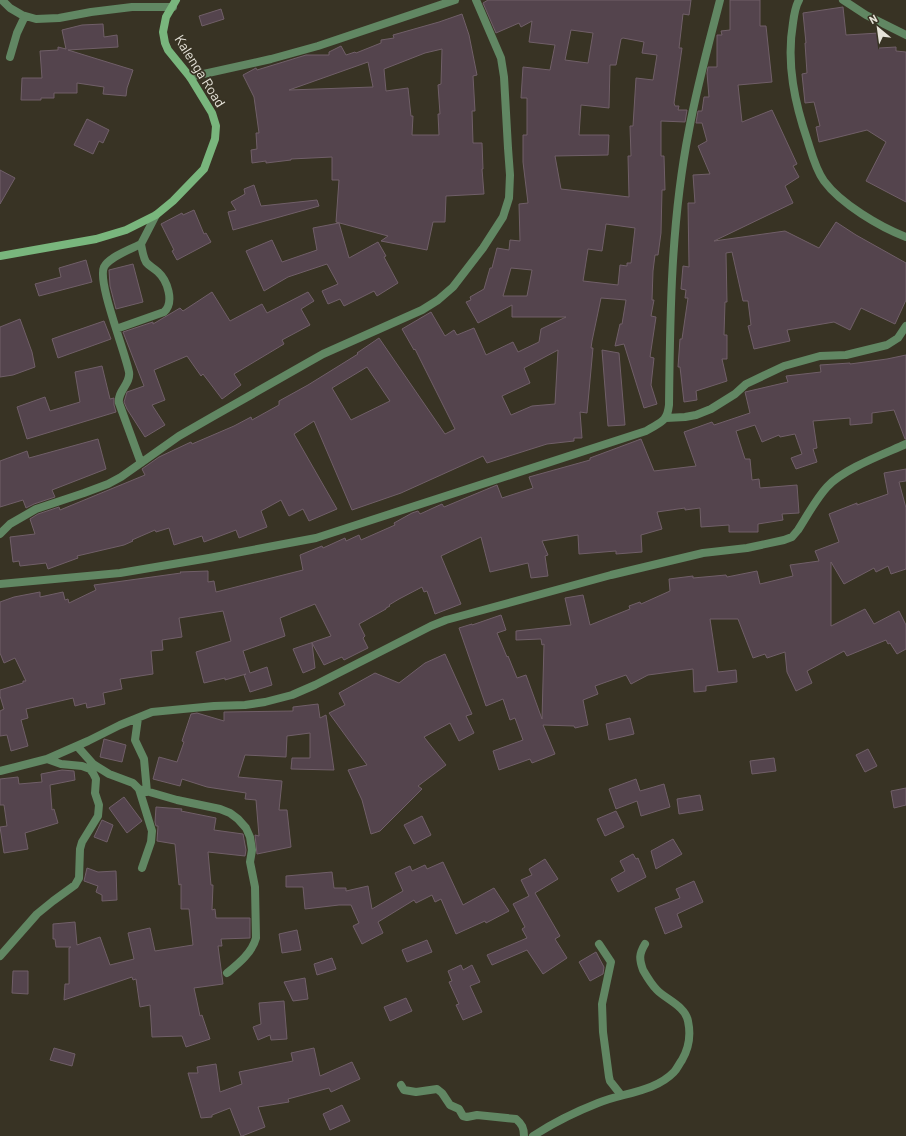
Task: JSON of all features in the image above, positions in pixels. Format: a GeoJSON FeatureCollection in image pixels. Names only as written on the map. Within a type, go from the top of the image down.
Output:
{"type":"FeatureCollection","features":[{"type":"Feature","properties":{"kind":"main road","name":"Kalenga Road"},"geometry":{"type":"LineString","coordinates":[[2,254],[96,240],[126,230],[156,215],[174,201],[204,169],[215,139],[216,126],[212,113],[190,77],[168,50],[165,43],[162,32],[166,17],[175,4]]}},
{"type":"Feature","properties":{"kind":"street"},"geometry":{"type":"LineString","coordinates":[[2,0],[10,8],[25,16],[36,19],[59,18],[132,7],[175,4]]}},
{"type":"Feature","properties":{"kind":"street"},"geometry":{"type":"LineString","coordinates":[[190,77],[271,59],[318,46],[455,0]]}},
{"type":"Feature","properties":{"kind":"street"},"geometry":{"type":"LineString","coordinates":[[0,534],[21,516],[36,509],[108,484],[121,477],[179,436],[323,354],[422,310],[438,300],[453,286],[483,248],[503,217],[508,198],[510,175],[501,58],[476,0]]}},
{"type":"Feature","properties":{"kind":"street"},"geometry":{"type":"LineString","coordinates":[[666,418],[669,405],[670,301],[677,211],[689,130],[720,0]]}},
{"type":"Feature","properties":{"kind":"street"},"geometry":{"type":"LineString","coordinates":[[799,0],[795,6],[790,39],[791,71],[798,112],[813,158],[824,181],[840,199],[889,230],[906,237]]}},
{"type":"Feature","properties":{"kind":"street"},"geometry":{"type":"LineString","coordinates":[[843,0],[866,15],[906,35]]}},
{"type":"Feature","properties":{"kind":"street"},"geometry":{"type":"LineString","coordinates":[[10,57],[17,33],[25,16]]}},
{"type":"Feature","properties":{"kind":"street"},"geometry":{"type":"LineString","coordinates":[[141,462],[119,403],[119,396],[129,377],[127,362],[116,329],[103,272],[104,267],[108,262],[141,244],[156,215]]}},
{"type":"Feature","properties":{"kind":"street"},"geometry":{"type":"LineString","coordinates":[[116,329],[164,312],[168,309],[168,290],[164,279],[159,272],[146,262],[141,244]]}},
{"type":"Feature","properties":{"kind":"street"},"geometry":{"type":"LineString","coordinates":[[0,584],[120,573],[316,538],[646,430],[666,418],[696,415],[710,409],[728,398],[746,384],[784,366],[820,356],[846,355],[887,345],[898,338],[906,326]]}},
{"type":"Feature","properties":{"kind":"street"},"geometry":{"type":"LineString","coordinates":[[0,771],[47,759],[138,718],[162,710],[245,705],[292,695],[316,685],[431,626],[446,620],[611,575],[703,553],[747,548],[784,540],[792,537],[798,530],[826,487],[835,479],[906,444]]}},
{"type":"Feature","properties":{"kind":"street"},"geometry":{"type":"LineString","coordinates":[[138,718],[135,740],[144,759],[143,790],[146,816],[152,831],[151,842],[142,868]]}},
{"type":"Feature","properties":{"kind":"street"},"geometry":{"type":"LineString","coordinates":[[77,746],[93,764],[109,774],[133,783],[143,790],[177,800],[220,809],[230,813],[246,828],[250,837],[252,850],[250,862],[255,887],[256,938],[254,945],[227,973]]}},
{"type":"Feature","properties":{"kind":"street"},"geometry":{"type":"LineString","coordinates":[[0,956],[37,914],[52,901],[75,885],[79,878],[80,849],[82,842],[98,816],[99,805],[95,793],[96,779],[90,769],[82,766],[61,764],[47,759]]}},
{"type":"Feature","properties":{"kind":"street"},"geometry":{"type":"LineString","coordinates":[[599,944],[611,962],[602,1004],[606,1058],[610,1081],[621,1095]]}},
{"type":"Feature","properties":{"kind":"street"},"geometry":{"type":"LineString","coordinates":[[533,1136],[546,1127],[599,1102],[657,1083],[674,1072],[686,1054],[690,1028],[687,1017],[680,1008],[656,989],[644,972],[639,956],[645,944]]}},
{"type":"Feature","properties":{"kind":"street"},"geometry":{"type":"LineString","coordinates":[[401,1085],[404,1090],[411,1092],[437,1089],[442,1093],[450,1105],[459,1109],[463,1116],[467,1117],[477,1115],[516,1119],[523,1127],[524,1136]]}},
{"type":"Feature","properties":{"kind":"building"},"geometry":{"type":"Polygon","coordinates":[[[488,0],[691,0],[689,15],[683,14],[679,48],[682,48],[674,103],[675,106],[679,106],[678,110],[687,110],[685,122],[661,121],[661,156],[664,156],[665,190],[662,190],[661,233],[658,255],[655,255],[653,271],[652,300],[654,300],[651,316],[656,317],[650,357],[654,358],[651,385],[657,404],[644,408],[624,344],[615,346],[620,324],[622,324],[626,300],[601,298],[591,348],[593,348],[587,413],[580,412],[582,438],[574,438],[574,441],[547,444],[487,463],[483,456],[401,493],[352,510],[314,421],[294,434],[337,509],[309,521],[303,509],[289,516],[281,500],[261,511],[267,527],[239,538],[236,530],[204,542],[202,536],[174,545],[169,528],[156,532],[155,530],[124,545],[77,556],[78,558],[48,569],[46,563],[20,566],[19,561],[13,562],[10,537],[35,534],[30,519],[38,514],[59,507],[60,510],[145,475],[142,469],[159,457],[191,442],[192,444],[234,426],[251,417],[252,420],[279,405],[279,401],[358,354],[357,353],[379,338],[445,434],[455,429],[415,349],[414,350],[402,329],[431,312],[445,336],[454,330],[457,335],[474,328],[486,355],[513,342],[518,352],[539,342],[541,329],[566,317],[512,317],[512,305],[478,323],[466,302],[471,300],[470,297],[484,289],[490,268],[492,268],[497,248],[509,250],[510,240],[520,241],[519,204],[528,203],[523,162],[523,135],[527,135],[527,98],[521,98],[523,67],[550,70],[555,45],[529,42],[532,21],[521,27],[519,23],[496,33],[483,3],[488,0]],[[571,30],[565,60],[588,63],[593,33],[571,30]],[[623,38],[621,39],[616,65],[610,65],[609,108],[581,105],[579,135],[609,135],[608,155],[555,156],[561,189],[629,197],[628,156],[631,156],[630,126],[633,126],[636,78],[653,80],[657,55],[642,53],[644,42],[623,38]],[[606,224],[602,251],[588,249],[583,281],[618,285],[620,265],[627,266],[627,263],[631,263],[635,228],[606,224]],[[511,268],[503,296],[527,296],[532,270],[511,268]],[[558,350],[524,368],[530,383],[502,396],[511,415],[532,406],[555,404],[558,350]],[[367,367],[332,388],[351,420],[390,401],[367,367]]]}},
{"type":"Feature","properties":{"kind":"building"},"geometry":{"type":"Polygon","coordinates":[[[730,0],[760,0],[760,26],[766,26],[772,82],[738,85],[742,122],[772,110],[797,164],[793,166],[799,177],[785,186],[793,203],[714,241],[785,231],[819,248],[836,222],[906,263],[906,300],[895,324],[861,308],[850,330],[834,322],[787,330],[790,341],[754,349],[748,326],[751,325],[748,301],[743,301],[732,252],[726,253],[727,302],[725,302],[724,335],[727,335],[727,359],[722,359],[727,381],[696,391],[697,400],[684,402],[680,367],[678,367],[680,339],[682,339],[688,298],[685,298],[686,290],[681,289],[683,266],[689,267],[688,203],[695,203],[693,175],[710,174],[698,146],[707,141],[702,123],[696,123],[698,111],[702,111],[704,97],[709,97],[708,67],[717,67],[717,35],[722,35],[721,31],[730,30],[730,0]]]}},
{"type":"Feature","properties":{"kind":"building"},"geometry":{"type":"Polygon","coordinates":[[[843,7],[846,35],[879,33],[879,48],[896,47],[896,51],[906,52],[906,202],[866,181],[886,142],[867,130],[819,142],[816,127],[820,126],[814,102],[805,103],[802,74],[807,73],[803,13],[843,7]]]}},
{"type":"Feature","properties":{"kind":"building"},"geometry":{"type":"Polygon","coordinates":[[[221,9],[224,19],[202,26],[199,16],[221,9]]]}},
{"type":"Feature","properties":{"kind":"building"},"geometry":{"type":"Polygon","coordinates":[[[462,14],[469,35],[477,75],[473,76],[475,111],[472,111],[473,143],[482,143],[484,194],[446,196],[445,222],[433,222],[427,250],[381,241],[388,236],[336,222],[339,180],[332,180],[332,157],[252,163],[251,150],[257,149],[256,133],[259,133],[254,97],[243,75],[256,68],[257,70],[306,55],[329,55],[329,52],[341,46],[346,55],[356,53],[381,43],[381,40],[394,38],[393,35],[462,14]],[[442,49],[425,53],[384,69],[386,91],[408,88],[411,116],[413,116],[412,135],[439,135],[438,114],[440,114],[438,85],[441,84],[442,49]],[[368,62],[289,90],[373,87],[368,62]]]}},
{"type":"Feature","properties":{"kind":"building"},"geometry":{"type":"Polygon","coordinates":[[[103,24],[104,37],[117,35],[118,47],[68,50],[133,70],[126,96],[103,94],[104,87],[77,83],[77,93],[54,93],[54,98],[41,98],[41,100],[21,100],[22,78],[42,78],[40,51],[58,50],[58,47],[66,49],[62,30],[82,25],[103,24]]]}},
{"type":"Feature","properties":{"kind":"building"},"geometry":{"type":"Polygon","coordinates":[[[87,119],[109,130],[103,143],[99,141],[93,154],[74,145],[87,119]]]}},
{"type":"Feature","properties":{"kind":"building"},"geometry":{"type":"Polygon","coordinates":[[[0,170],[15,178],[0,204],[0,170]]]}},
{"type":"Feature","properties":{"kind":"building"},"geometry":{"type":"Polygon","coordinates":[[[254,185],[261,206],[317,200],[319,206],[233,230],[228,212],[236,210],[231,202],[245,194],[244,189],[254,185]]]}},
{"type":"Feature","properties":{"kind":"building"},"geometry":{"type":"Polygon","coordinates":[[[194,210],[204,234],[206,233],[211,242],[177,260],[172,251],[174,250],[161,224],[182,213],[183,215],[194,210]]]}},
{"type":"Feature","properties":{"kind":"building"},"geometry":{"type":"Polygon","coordinates":[[[339,223],[349,258],[378,242],[398,283],[377,296],[374,291],[344,306],[340,299],[328,304],[322,291],[338,284],[327,264],[288,277],[264,291],[246,251],[272,240],[282,262],[317,250],[313,228],[339,223]]]}},
{"type":"Feature","properties":{"kind":"building"},"geometry":{"type":"Polygon","coordinates":[[[86,260],[92,282],[39,296],[35,284],[61,277],[59,268],[86,260]]]}},
{"type":"Feature","properties":{"kind":"building"},"geometry":{"type":"Polygon","coordinates":[[[133,264],[143,302],[116,309],[110,286],[109,270],[133,264]]]}},
{"type":"Feature","properties":{"kind":"building"},"geometry":{"type":"Polygon","coordinates":[[[212,292],[230,321],[262,304],[267,313],[308,292],[314,301],[301,309],[310,325],[282,340],[284,344],[234,374],[241,385],[222,399],[203,374],[201,376],[187,356],[154,370],[165,400],[152,405],[165,425],[145,437],[124,402],[127,392],[144,386],[123,332],[153,322],[153,324],[180,308],[183,311],[212,292]]]}},
{"type":"Feature","properties":{"kind":"building"},"geometry":{"type":"Polygon","coordinates":[[[20,319],[32,352],[35,367],[13,375],[0,377],[0,327],[20,319]]]}},
{"type":"Feature","properties":{"kind":"building"},"geometry":{"type":"Polygon","coordinates":[[[104,321],[111,339],[58,358],[52,339],[104,321]]]}},
{"type":"Feature","properties":{"kind":"building"},"geometry":{"type":"Polygon","coordinates":[[[602,350],[619,353],[625,425],[608,426],[602,350]]]}},
{"type":"Feature","properties":{"kind":"building"},"geometry":{"type":"Polygon","coordinates":[[[906,355],[906,439],[894,410],[872,413],[872,423],[850,425],[850,418],[813,421],[817,448],[813,449],[817,462],[796,469],[791,458],[802,454],[795,434],[780,437],[779,435],[762,442],[755,425],[736,431],[745,459],[750,459],[752,480],[759,479],[760,488],[797,485],[799,513],[782,514],[783,520],[758,524],[758,532],[729,532],[729,525],[701,527],[700,508],[685,510],[685,508],[657,512],[662,529],[641,535],[642,552],[616,554],[616,551],[579,554],[578,535],[542,541],[548,555],[545,556],[548,576],[531,578],[528,563],[490,572],[481,537],[441,556],[461,604],[435,614],[427,591],[424,592],[422,587],[399,599],[389,605],[390,606],[386,609],[359,624],[365,636],[363,638],[368,648],[344,660],[342,657],[324,665],[312,643],[315,668],[303,673],[293,649],[331,636],[315,604],[280,618],[285,636],[243,651],[250,673],[267,667],[272,685],[250,692],[244,675],[246,674],[225,680],[225,678],[204,683],[196,652],[231,641],[223,611],[179,618],[182,637],[162,640],[163,650],[151,651],[153,674],[120,679],[122,689],[103,693],[105,704],[87,708],[86,703],[75,706],[73,698],[26,709],[28,718],[21,720],[28,746],[11,751],[7,735],[0,736],[0,711],[4,709],[0,696],[0,690],[26,681],[15,658],[4,663],[0,653],[0,602],[14,597],[40,592],[40,597],[63,592],[65,600],[68,599],[69,603],[96,590],[94,585],[181,573],[180,572],[208,571],[208,582],[214,581],[216,592],[303,570],[300,555],[322,546],[323,548],[345,538],[346,541],[359,535],[361,540],[395,525],[394,523],[412,513],[418,511],[420,514],[442,504],[444,507],[497,485],[502,498],[533,488],[529,477],[590,460],[590,458],[641,439],[654,471],[696,466],[684,432],[712,422],[714,425],[750,413],[745,392],[788,382],[786,376],[821,372],[820,365],[850,364],[906,355]]]}},
{"type":"Feature","properties":{"kind":"building"},"geometry":{"type":"Polygon","coordinates":[[[102,366],[110,399],[114,398],[116,412],[27,439],[17,407],[45,397],[50,411],[80,402],[75,372],[102,366]]]}},
{"type":"Feature","properties":{"kind":"building"},"geometry":{"type":"Polygon","coordinates":[[[98,439],[106,469],[52,490],[55,497],[26,508],[23,500],[0,507],[0,461],[27,451],[29,458],[98,439]]]}},
{"type":"Feature","properties":{"kind":"building"},"geometry":{"type":"Polygon","coordinates":[[[906,469],[906,481],[899,482],[906,508],[906,569],[891,574],[888,566],[876,572],[874,568],[844,584],[831,562],[831,626],[865,609],[874,624],[899,611],[906,625],[906,649],[897,654],[890,643],[888,644],[886,640],[847,656],[844,651],[807,671],[812,683],[796,691],[787,672],[785,652],[767,658],[765,654],[753,658],[738,619],[710,619],[718,672],[736,670],[737,682],[706,686],[706,691],[694,692],[693,669],[648,675],[631,684],[626,675],[595,686],[598,694],[583,700],[588,725],[575,728],[574,726],[543,725],[555,754],[532,763],[530,759],[499,770],[493,751],[523,740],[515,718],[510,720],[503,699],[486,706],[459,628],[501,615],[506,630],[497,633],[517,678],[526,675],[542,719],[544,644],[542,645],[541,639],[516,640],[516,631],[571,625],[565,598],[583,595],[590,625],[630,609],[629,606],[640,602],[641,604],[670,591],[669,579],[693,576],[693,578],[726,575],[727,577],[757,571],[760,584],[793,576],[790,565],[819,561],[815,551],[839,542],[829,514],[857,503],[857,505],[888,494],[884,473],[906,469]]]}},
{"type":"Feature","properties":{"kind":"building"},"geometry":{"type":"Polygon","coordinates":[[[445,654],[472,714],[466,716],[474,733],[459,741],[450,723],[424,737],[446,765],[418,786],[422,789],[380,831],[371,834],[362,800],[348,770],[367,765],[329,713],[345,705],[339,693],[375,673],[399,683],[425,663],[445,654]]]}},
{"type":"Feature","properties":{"kind":"building"},"geometry":{"type":"Polygon","coordinates":[[[318,704],[320,718],[326,715],[334,770],[291,769],[292,758],[310,758],[310,733],[287,736],[286,757],[245,755],[238,777],[282,781],[279,810],[287,810],[291,847],[257,854],[255,835],[259,836],[256,800],[245,799],[246,793],[207,787],[182,779],[180,786],[153,779],[159,757],[177,762],[191,714],[197,713],[224,721],[224,712],[293,711],[293,707],[318,704]]]}},
{"type":"Feature","properties":{"kind":"building"},"geometry":{"type":"Polygon","coordinates":[[[630,718],[634,734],[609,740],[606,724],[630,718]]]}},
{"type":"Feature","properties":{"kind":"building"},"geometry":{"type":"Polygon","coordinates":[[[104,739],[126,745],[122,762],[100,757],[104,739]]]}},
{"type":"Feature","properties":{"kind":"building"},"geometry":{"type":"Polygon","coordinates":[[[868,749],[877,766],[865,772],[856,755],[868,749]]]}},
{"type":"Feature","properties":{"kind":"building"},"geometry":{"type":"Polygon","coordinates":[[[774,758],[776,771],[752,774],[750,761],[774,758]]]}},
{"type":"Feature","properties":{"kind":"building"},"geometry":{"type":"Polygon","coordinates":[[[62,770],[74,771],[75,780],[50,785],[52,810],[54,809],[58,823],[25,833],[28,849],[4,853],[0,827],[7,826],[4,805],[0,805],[0,779],[18,777],[19,784],[42,782],[41,774],[62,770]]]}},
{"type":"Feature","properties":{"kind":"building"},"geometry":{"type":"Polygon","coordinates":[[[636,779],[640,791],[664,784],[670,807],[641,816],[637,801],[616,809],[609,789],[636,779]]]}},
{"type":"Feature","properties":{"kind":"building"},"geometry":{"type":"Polygon","coordinates":[[[906,788],[906,805],[894,808],[891,791],[906,788]]]}},
{"type":"Feature","properties":{"kind":"building"},"geometry":{"type":"Polygon","coordinates":[[[700,795],[703,810],[679,814],[677,799],[700,795]]]}},
{"type":"Feature","properties":{"kind":"building"},"geometry":{"type":"Polygon","coordinates":[[[124,797],[142,821],[127,833],[109,808],[124,797]]]}},
{"type":"Feature","properties":{"kind":"building"},"geometry":{"type":"Polygon","coordinates":[[[156,807],[182,809],[181,811],[216,818],[214,830],[243,834],[246,850],[245,856],[208,852],[211,885],[213,885],[212,910],[215,909],[216,918],[250,918],[250,938],[221,939],[222,946],[218,946],[223,984],[194,988],[200,1016],[202,1015],[210,1039],[186,1047],[182,1036],[152,1037],[150,1005],[140,1007],[136,979],[133,980],[132,977],[64,1000],[65,984],[69,984],[69,948],[71,947],[56,947],[55,939],[53,939],[53,924],[75,922],[77,945],[100,937],[110,965],[134,959],[128,933],[150,928],[155,951],[193,945],[189,909],[181,909],[181,884],[179,885],[175,844],[157,841],[158,826],[156,826],[155,822],[156,807]]]}},
{"type":"Feature","properties":{"kind":"building"},"geometry":{"type":"Polygon","coordinates":[[[616,811],[624,827],[605,836],[597,819],[616,811]]]}},
{"type":"Feature","properties":{"kind":"building"},"geometry":{"type":"Polygon","coordinates":[[[422,816],[431,835],[414,844],[404,825],[422,816]]]}},
{"type":"Feature","properties":{"kind":"building"},"geometry":{"type":"Polygon","coordinates":[[[102,820],[113,825],[107,842],[94,837],[102,820]]]}},
{"type":"Feature","properties":{"kind":"building"},"geometry":{"type":"Polygon","coordinates":[[[673,839],[682,854],[656,869],[651,851],[673,839]]]}},
{"type":"Feature","properties":{"kind":"building"},"geometry":{"type":"Polygon","coordinates":[[[633,854],[636,859],[638,858],[646,877],[618,892],[611,879],[625,871],[620,861],[633,854]]]}},
{"type":"Feature","properties":{"kind":"building"},"geometry":{"type":"Polygon","coordinates":[[[545,859],[558,879],[535,893],[560,936],[555,939],[567,958],[543,974],[527,950],[492,965],[487,955],[527,938],[522,929],[525,927],[513,904],[529,896],[521,880],[532,875],[529,869],[545,859]]]}},
{"type":"Feature","properties":{"kind":"building"},"geometry":{"type":"Polygon","coordinates":[[[443,862],[463,905],[494,888],[509,911],[486,923],[485,921],[456,934],[441,899],[435,902],[432,895],[416,903],[414,900],[378,922],[383,933],[362,944],[353,926],[359,923],[351,905],[305,909],[303,887],[286,887],[286,876],[332,872],[334,888],[346,888],[346,891],[368,886],[372,909],[403,891],[395,873],[410,866],[412,871],[425,865],[427,869],[443,862]]]}},
{"type":"Feature","properties":{"kind":"building"},"geometry":{"type":"Polygon","coordinates":[[[87,868],[98,872],[116,871],[117,900],[102,901],[102,895],[96,892],[98,886],[84,881],[87,868]]]}},
{"type":"Feature","properties":{"kind":"building"},"geometry":{"type":"Polygon","coordinates":[[[694,881],[703,902],[677,914],[682,927],[665,934],[655,908],[680,898],[676,889],[694,881]]]}},
{"type":"Feature","properties":{"kind":"building"},"geometry":{"type":"Polygon","coordinates":[[[297,930],[301,950],[282,953],[279,934],[297,930]]]}},
{"type":"Feature","properties":{"kind":"building"},"geometry":{"type":"Polygon","coordinates":[[[427,940],[432,952],[407,962],[402,950],[427,940]]]}},
{"type":"Feature","properties":{"kind":"building"},"geometry":{"type":"Polygon","coordinates":[[[596,952],[604,967],[603,974],[590,981],[579,962],[596,952]]]}},
{"type":"Feature","properties":{"kind":"building"},"geometry":{"type":"Polygon","coordinates":[[[332,958],[336,969],[317,975],[314,964],[332,958]]]}},
{"type":"Feature","properties":{"kind":"building"},"geometry":{"type":"Polygon","coordinates":[[[461,965],[463,970],[472,965],[480,982],[470,986],[482,1012],[463,1020],[456,1005],[459,1004],[449,982],[452,981],[448,971],[461,965]]]}},
{"type":"Feature","properties":{"kind":"building"},"geometry":{"type":"Polygon","coordinates":[[[13,971],[28,971],[28,994],[12,993],[13,971]]]}},
{"type":"Feature","properties":{"kind":"building"},"geometry":{"type":"Polygon","coordinates":[[[305,978],[308,999],[293,1001],[284,982],[305,978]]]}},
{"type":"Feature","properties":{"kind":"building"},"geometry":{"type":"Polygon","coordinates":[[[406,998],[412,1011],[390,1021],[384,1007],[406,998]]]}},
{"type":"Feature","properties":{"kind":"building"},"geometry":{"type":"Polygon","coordinates":[[[284,1001],[287,1039],[271,1040],[270,1035],[258,1040],[253,1027],[261,1024],[259,1003],[284,1001]]]}},
{"type":"Feature","properties":{"kind":"building"},"geometry":{"type":"Polygon","coordinates":[[[54,1048],[75,1054],[72,1066],[50,1060],[54,1048]]]}},
{"type":"Feature","properties":{"kind":"building"},"geometry":{"type":"Polygon","coordinates":[[[314,1048],[320,1076],[352,1062],[360,1079],[331,1092],[329,1088],[288,1099],[289,1102],[258,1107],[265,1127],[242,1136],[230,1108],[212,1115],[212,1117],[201,1118],[188,1073],[198,1073],[197,1067],[216,1064],[220,1092],[242,1084],[239,1072],[293,1061],[291,1053],[314,1048]]]}},
{"type":"Feature","properties":{"kind":"building"},"geometry":{"type":"Polygon","coordinates":[[[342,1105],[350,1121],[330,1130],[323,1114],[342,1105]]]}}]}
